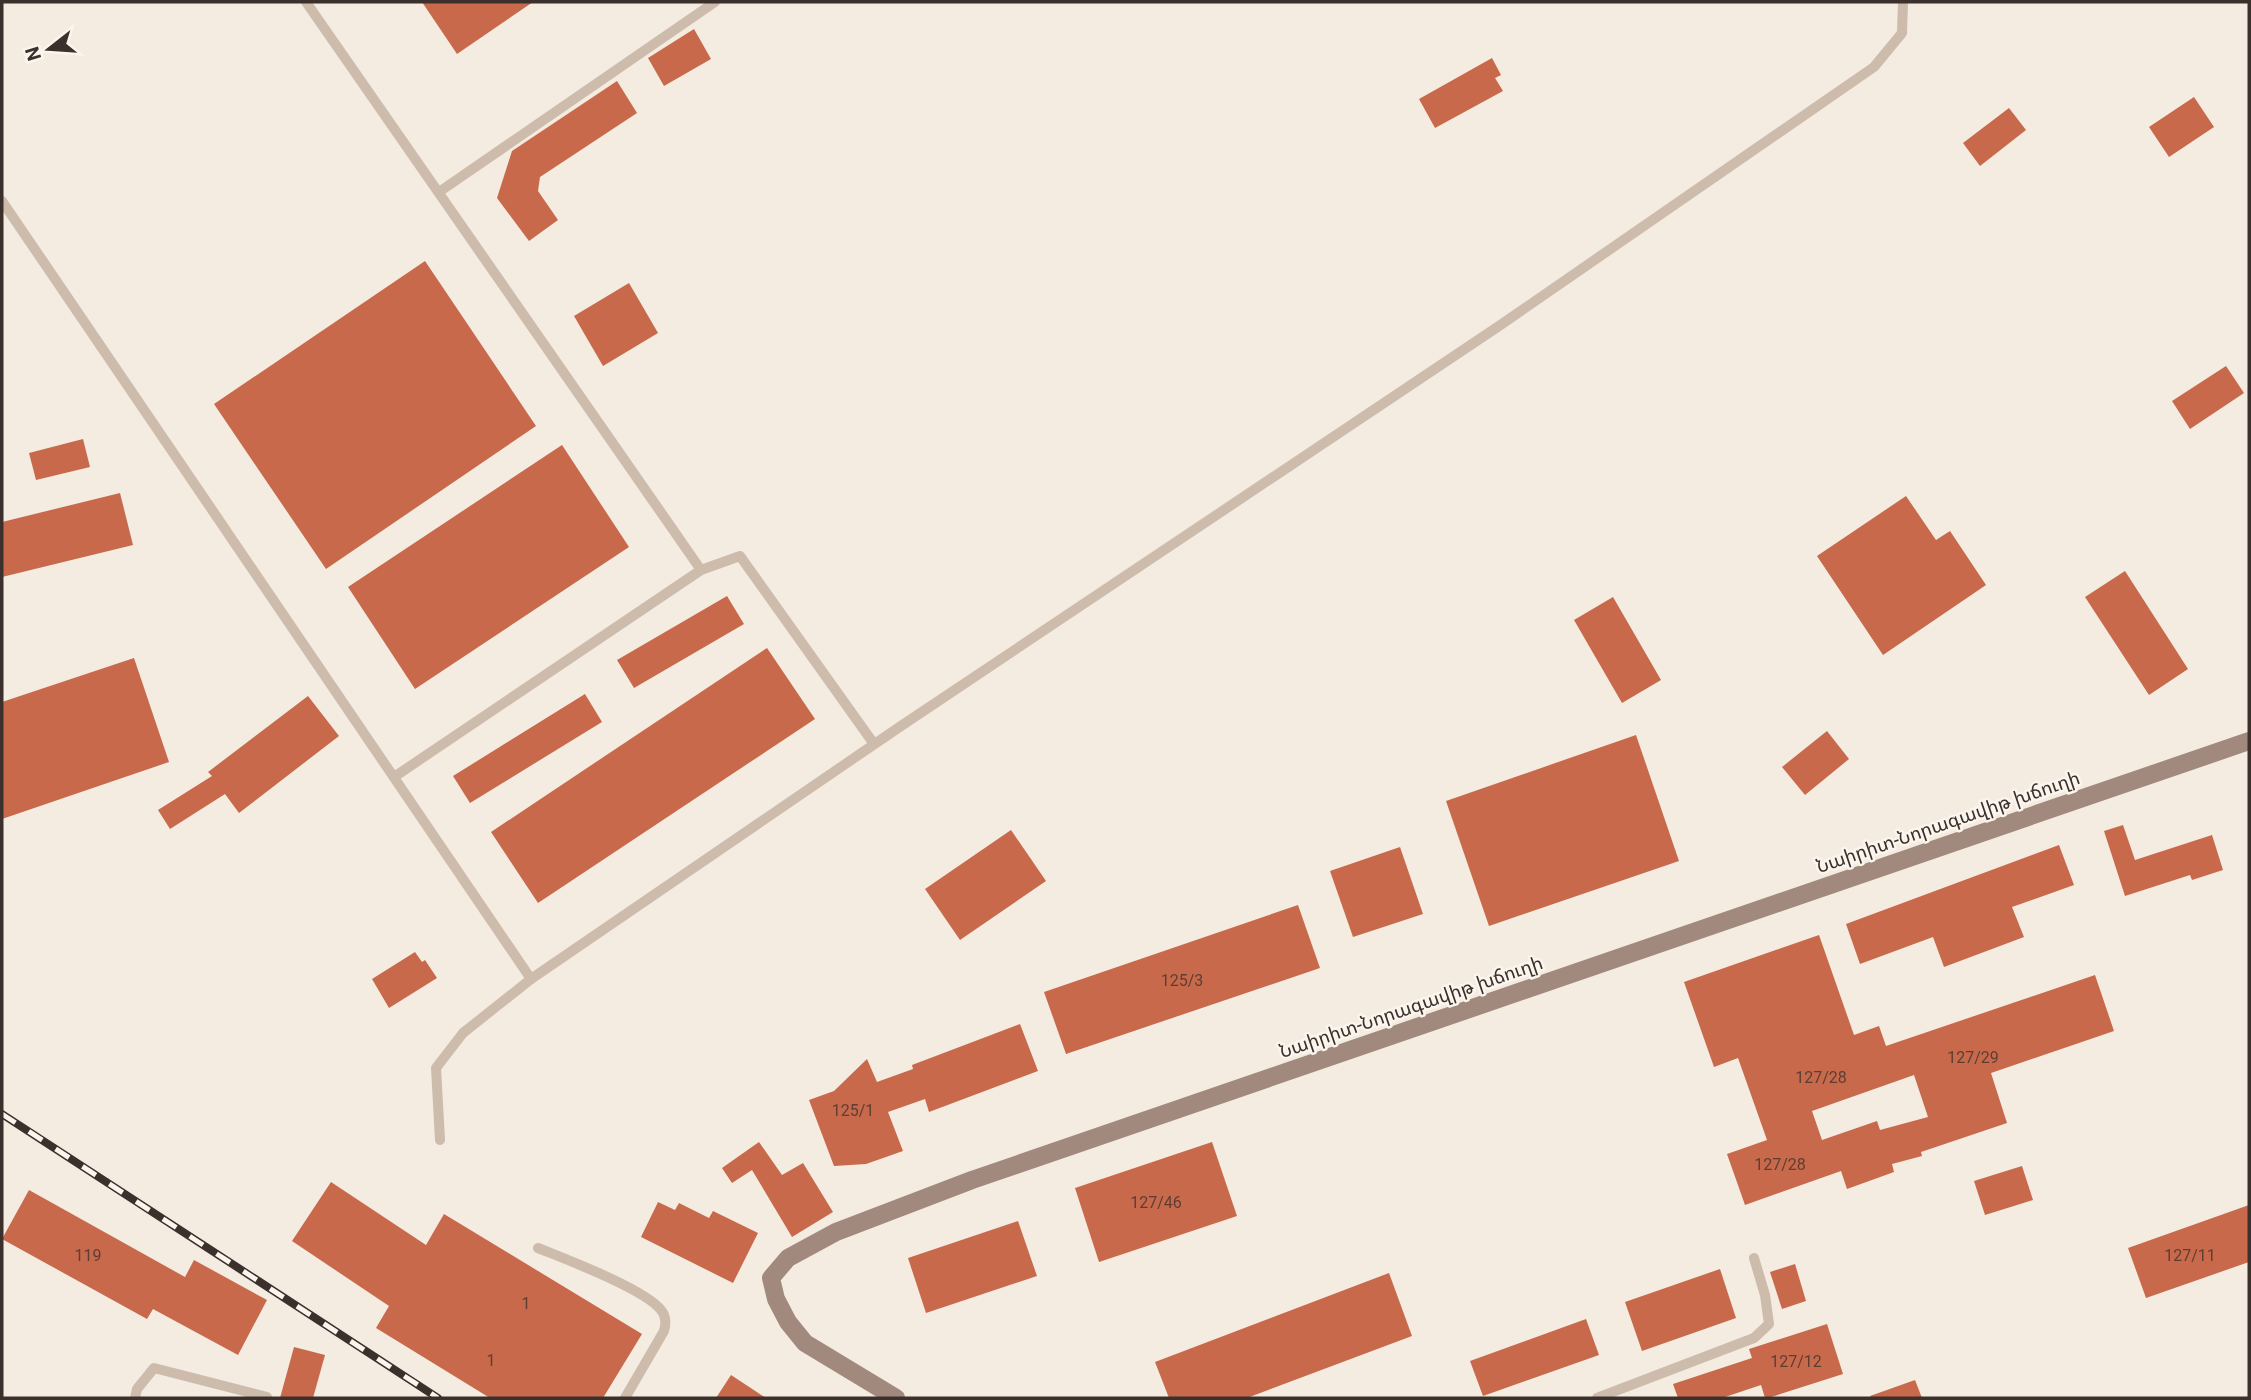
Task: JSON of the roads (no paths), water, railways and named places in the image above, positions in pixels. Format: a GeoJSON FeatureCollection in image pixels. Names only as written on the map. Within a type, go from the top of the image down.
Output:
{"type":"FeatureCollection","features":[{"type":"Feature","properties":{"kind":"street","name":"Նաիրիտ-Նորագավիթ խճուղի"},"geometry":{"type":"LineString","coordinates":[[896,1398],[805,1343],[788,1322],[776,1299],[771,1278],[788,1258],[836,1232],[972,1180],[2249,741]]}},
{"type":"Feature","properties":{"kind":"lane"},"geometry":{"type":"LineString","coordinates":[[306,2],[701,570]]}},
{"type":"Feature","properties":{"kind":"lane"},"geometry":{"type":"LineString","coordinates":[[439,192],[715,2]]}},
{"type":"Feature","properties":{"kind":"lane"},"geometry":{"type":"LineString","coordinates":[[440,1140],[436,1068],[463,1033],[531,979],[874,744],[1499,326],[1874,67],[1902,33],[1903,2]]}},
{"type":"Feature","properties":{"kind":"lane"},"geometry":{"type":"LineString","coordinates":[[2,201],[531,979]]}},
{"type":"Feature","properties":{"kind":"lane"},"geometry":{"type":"LineString","coordinates":[[394,777],[701,570],[740,556],[874,744]]}},
{"type":"Feature","properties":{"kind":"lane"},"geometry":{"type":"LineString","coordinates":[[538,1248],[614,1280],[663,1311],[666,1322],[664,1331],[625,1398]]}},
{"type":"Feature","properties":{"kind":"lane"},"geometry":{"type":"LineString","coordinates":[[1597,1398],[1754,1338],[1769,1324],[1765,1294],[1754,1258]]}},
{"type":"Feature","properties":{"kind":"lane"},"geometry":{"type":"LineString","coordinates":[[135,1398],[137,1389],[154,1368],[267,1397]]}},
{"type":"Feature","properties":{"kind":"railway"},"geometry":{"type":"LineString","coordinates":[[2,1114],[438,1398]]}}]}
